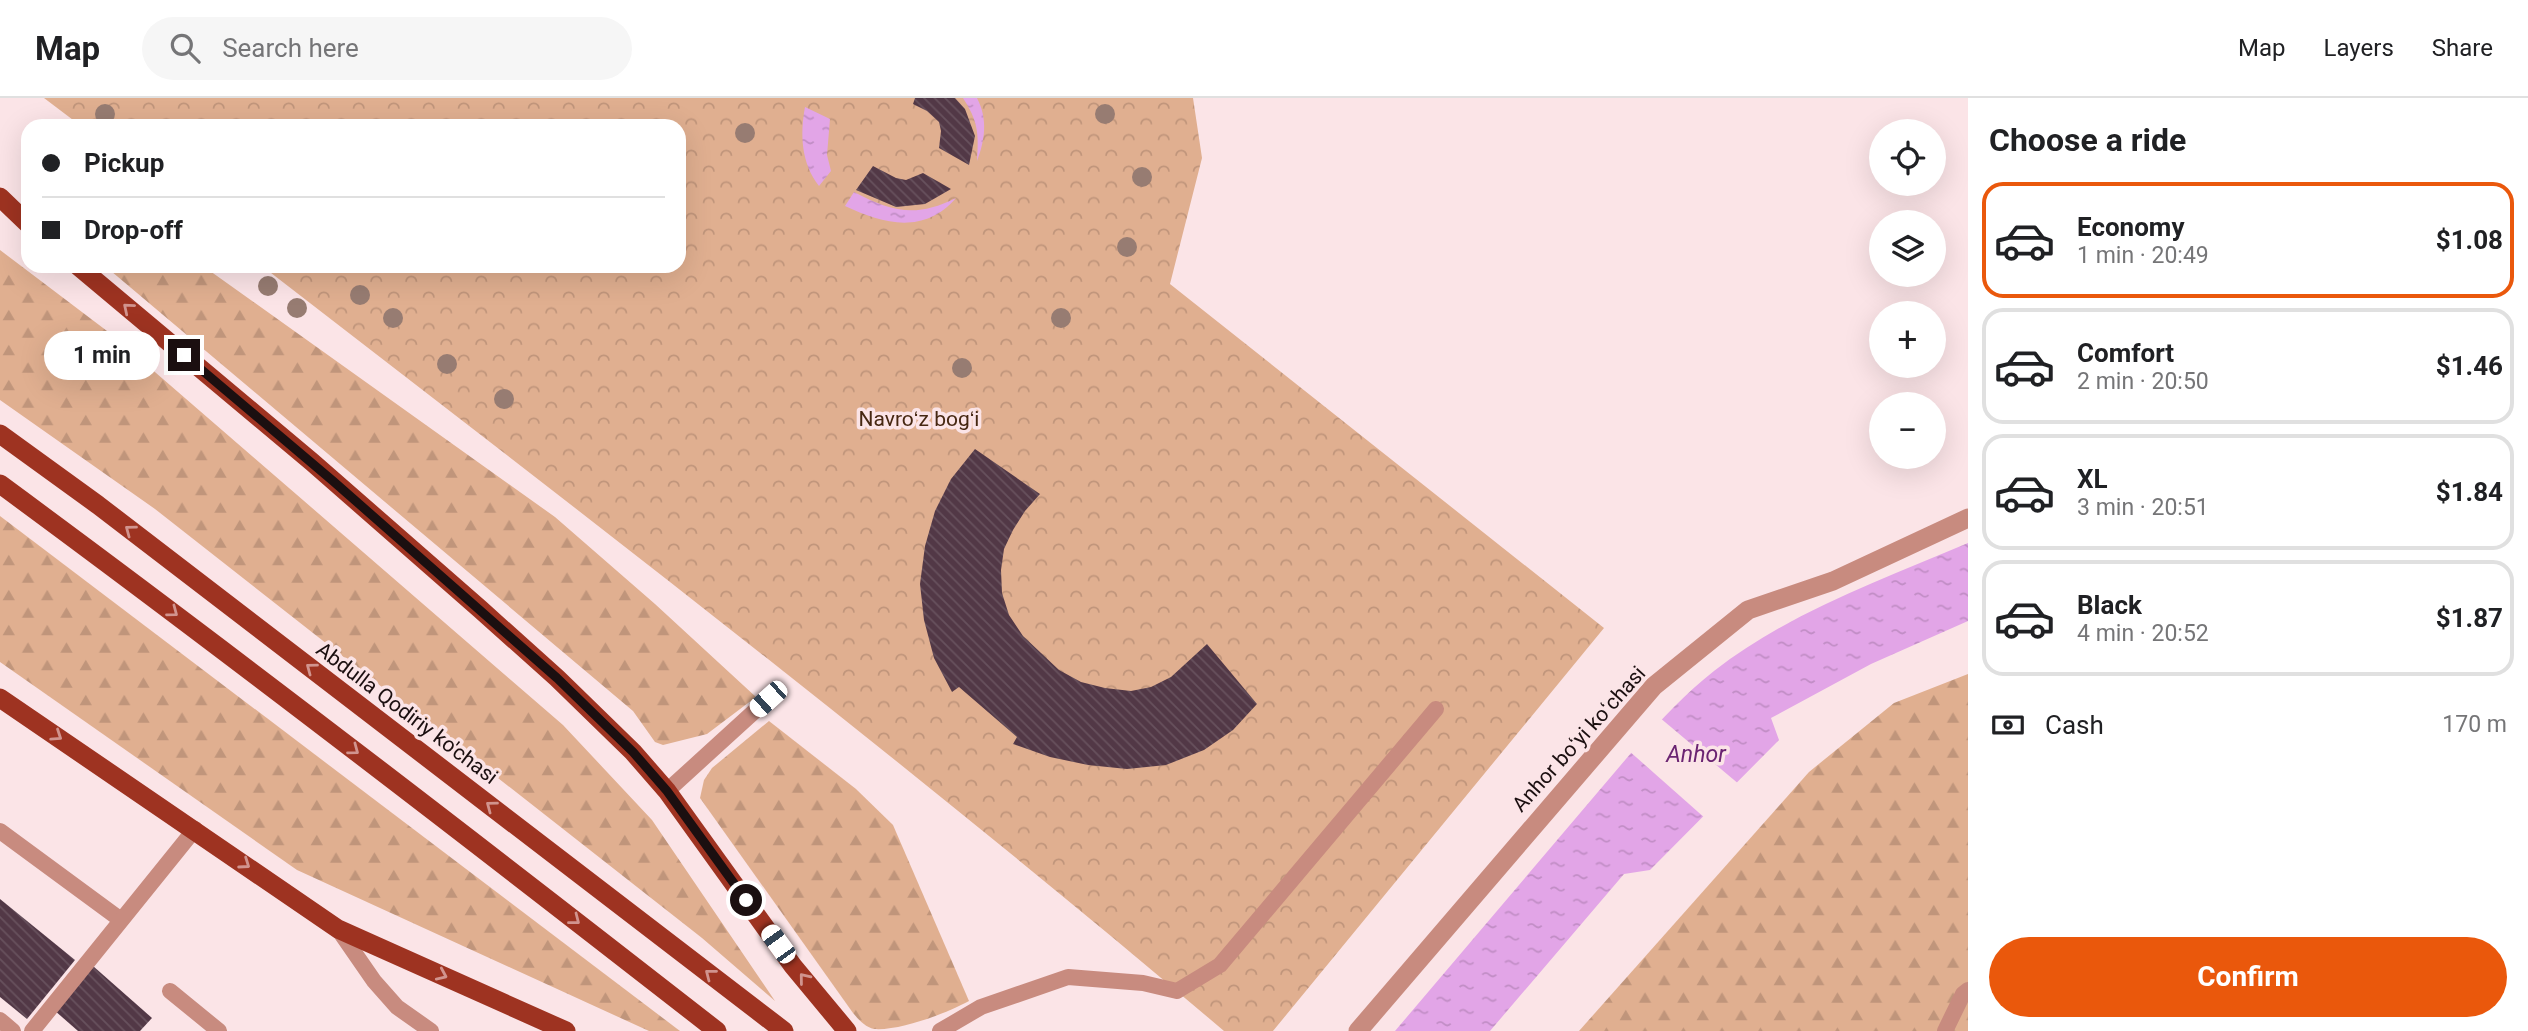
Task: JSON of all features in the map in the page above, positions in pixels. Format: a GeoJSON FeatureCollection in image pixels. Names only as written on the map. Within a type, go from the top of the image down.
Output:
{"type":"FeatureCollection","features":[{"type":"Feature","properties":{"kind":"main road"},"geometry":{"type":"LineString","coordinates":[[0,197],[21,217]]}},
{"type":"Feature","properties":{"kind":"main road"},"geometry":{"type":"LineString","coordinates":[[86,273],[322,471],[480,609],[557,678],[633,752],[667,791],[793,966],[847,1031]]}},
{"type":"Feature","properties":{"kind":"main road","name":"Abdulla Qodiriy ko'chasi"},"geometry":{"type":"LineString","coordinates":[[0,434],[109,514],[784,1031]]}},
{"type":"Feature","properties":{"kind":"main road"},"geometry":{"type":"LineString","coordinates":[[0,484],[521,878],[717,1031]]}},
{"type":"Feature","properties":{"kind":"main road"},"geometry":{"type":"LineString","coordinates":[[0,698],[338,929],[566,1031]]}},
{"type":"Feature","properties":{"kind":"street","name":"Anhor boʻyi koʻchasi"},"geometry":{"type":"LineString","coordinates":[[1358,1031],[1654,686],[1748,610],[1833,581],[1968,518]]}},
{"type":"Feature","properties":{"kind":"lane"},"geometry":{"type":"LineString","coordinates":[[667,791],[768,699]]}},
{"type":"Feature","properties":{"kind":"lane"},"geometry":{"type":"LineString","coordinates":[[940,1031],[981,1007],[1068,977],[1143,984],[1177,991],[1220,965],[1436,709]]}},
{"type":"Feature","properties":{"kind":"lane"},"geometry":{"type":"LineString","coordinates":[[32,1031],[195,829]]}},
{"type":"Feature","properties":{"kind":"lane"},"geometry":{"type":"LineString","coordinates":[[0,831],[121,920]]}},
{"type":"Feature","properties":{"kind":"lane"},"geometry":{"type":"LineString","coordinates":[[338,929],[374,981],[397,1007],[431,1031]]}},
{"type":"Feature","properties":{"kind":"lane"},"geometry":{"type":"LineString","coordinates":[[1945,1031],[1963,994],[1968,990]]}},
{"type":"Feature","properties":{"kind":"lane"},"geometry":{"type":"LineString","coordinates":[[170,991],[219,1031]]}},
{"type":"Feature","properties":{"kind":"lane"},"geometry":{"type":"LineString","coordinates":[[0,1020],[13,1031]]}},
{"type":"Feature","properties":{"kind":"green space","name":"Navroʻz bogʻi"},"geometry":{"type":"Polygon","coordinates":[[[44,98],[1193,98],[1202,158],[1170,284],[1604,628],[1273,1031],[1224,1031],[868,738],[271,273],[686,273],[686,119],[72,119],[44,98]]]}},
{"type":"Feature","properties":{"kind":"green space"},"geometry":{"type":"Polygon","coordinates":[[[0,250],[21,266],[21,273],[30,273],[111,334],[563,725],[652,820],[775,1001],[702,938],[155,509],[0,400],[0,250]]]}},
{"type":"Feature","properties":{"kind":"green space"},"geometry":{"type":"Polygon","coordinates":[[[113,273],[213,273],[555,517],[756,697],[707,734],[663,745],[655,742],[633,711],[113,273]]]}},
{"type":"Feature","properties":{"kind":"green space"},"geometry":{"type":"Polygon","coordinates":[[[0,516],[680,1031],[649,1031],[297,870],[0,662],[0,516]]]}},
{"type":"Feature","properties":{"kind":"green space"},"geometry":{"type":"Polygon","coordinates":[[[1968,674],[1968,1031],[1579,1031],[1809,772],[1894,703],[1968,674]]]}},
{"type":"Feature","properties":{"kind":"green space"},"geometry":{"type":"Polygon","coordinates":[[[769,721],[856,789],[893,825],[969,1001],[923,1020],[885,1029],[868,1027],[853,1013],[700,798],[704,780],[712,768],[769,721]]]}},
{"type":"Feature","properties":{"kind":"water"},"geometry":{"type":"Polygon","coordinates":[[[963,98],[977,98],[983,114],[982,145],[977,161],[976,128],[963,98]]]}},
{"type":"Feature","properties":{"kind":"water"},"geometry":{"type":"Polygon","coordinates":[[[805,107],[830,119],[827,155],[831,171],[819,186],[809,168],[803,148],[805,107]]]}},
{"type":"Feature","properties":{"kind":"water"},"geometry":{"type":"Polygon","coordinates":[[[854,192],[880,204],[904,210],[929,208],[956,198],[944,210],[931,217],[903,223],[874,218],[845,206],[854,192]]]}},
{"type":"Feature","properties":{"kind":"water","name":"Anhor"},"geometry":{"type":"Polygon","coordinates":[[[1968,543],[1968,621],[1871,664],[1771,718],[1779,740],[1650,870],[1624,874],[1490,1031],[1395,1031],[1637,746],[1704,679],[1743,650],[1805,614],[1968,543]]]}},
{"type":"Feature","properties":{"kind":"pier"},"geometry":{"type":"Polygon","coordinates":[[[1659,717],[1740,785],[1706,819],[1628,750],[1659,717]]]}},
{"type":"Feature","properties":{"kind":"building"},"geometry":{"type":"Polygon","coordinates":[[[915,98],[955,98],[965,109],[975,136],[969,165],[939,148],[939,122],[927,111],[913,104],[915,98]]]}},
{"type":"Feature","properties":{"kind":"building"},"geometry":{"type":"Polygon","coordinates":[[[873,166],[906,180],[923,173],[951,189],[925,204],[896,207],[856,190],[873,166]]]}},
{"type":"Feature","properties":{"kind":"building"},"geometry":{"type":"Polygon","coordinates":[[[975,449],[1040,494],[1013,530],[1004,549],[1001,570],[1002,593],[1009,615],[1023,636],[1059,670],[1081,682],[1131,691],[1151,687],[1171,677],[1207,644],[1257,704],[1233,730],[1204,750],[1166,765],[1127,769],[1088,765],[1050,757],[1013,744],[1017,737],[959,687],[952,692],[934,658],[924,620],[920,584],[925,546],[935,511],[951,479],[975,449]]]}},
{"type":"Feature","properties":{"kind":"building"},"geometry":{"type":"Polygon","coordinates":[[[0,899],[75,960],[27,1019],[0,997],[0,899]]]}},
{"type":"Feature","properties":{"kind":"building"},"geometry":{"type":"Polygon","coordinates":[[[93,966],[152,1018],[140,1031],[78,1031],[54,1010],[93,966]]]}},
{"type":"Feature","properties":{"kind":"route"},"geometry":{"type":"LineString","coordinates":[[184,355],[333,481],[557,678],[633,752],[667,791],[746,900]]}}]}
